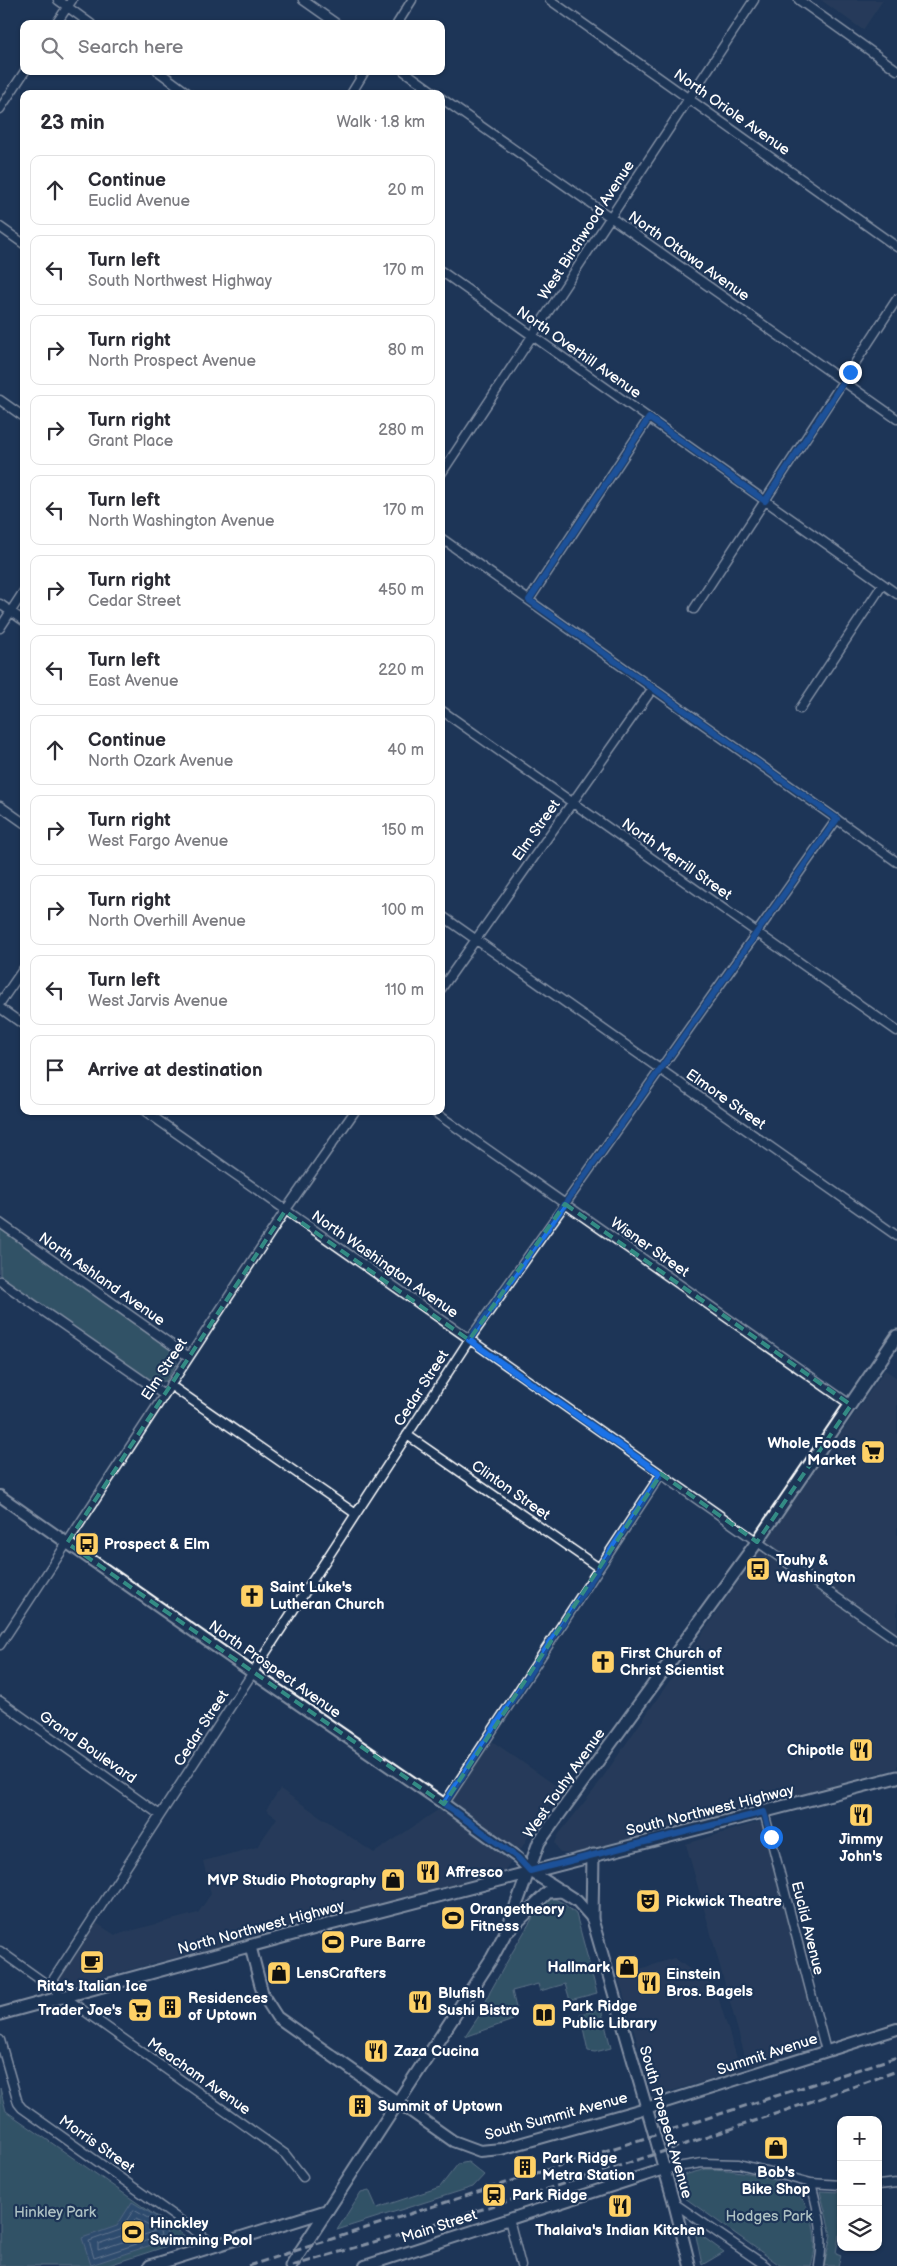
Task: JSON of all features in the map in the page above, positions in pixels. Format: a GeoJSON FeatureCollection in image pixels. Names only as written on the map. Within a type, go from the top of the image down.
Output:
{"type":"FeatureCollection","features":[{"type":"Feature","properties":{"kind":"main road","name":"West Touhy Avenue"},"geometry":{"type":"LineString","coordinates":[[291,2266],[492,1958],[504,1935],[530,1871],[539,1842],[757,1542],[897,1336]]}},
{"type":"Feature","properties":{"kind":"main road","name":"South Northwest Highway"},"geometry":{"type":"LineString","coordinates":[[530,1871],[897,1777]]}},
{"type":"Feature","properties":{"kind":"main road"},"geometry":{"type":"LineString","coordinates":[[592,1918],[593,1855]]}},
{"type":"Feature","properties":{"kind":"main road","name":"North Northwest Highway"},"geometry":{"type":"LineString","coordinates":[[0,2014],[530,1871]]}},
{"type":"Feature","properties":{"kind":"main road"},"geometry":{"type":"LineString","coordinates":[[504,1935],[539,1898],[548,1892],[562,1891]]}},
{"type":"Feature","properties":{"kind":"main road"},"geometry":{"type":"LineString","coordinates":[[150,2266],[326,2211]]}},
{"type":"Feature","properties":{"kind":"street"},"geometry":{"type":"LineString","coordinates":[[58,0],[70,3],[88,20]]}},
{"type":"Feature","properties":{"kind":"street"},"geometry":{"type":"LineString","coordinates":[[303,0],[331,20]]}},
{"type":"Feature","properties":{"kind":"street"},"geometry":{"type":"LineString","coordinates":[[400,20],[412,0]]}},
{"type":"Feature","properties":{"kind":"street","name":"North Oriole Avenue"},"geometry":{"type":"LineString","coordinates":[[550,0],[897,247]]}},
{"type":"Feature","properties":{"kind":"street","name":"West Birchwood Avenue"},"geometry":{"type":"LineString","coordinates":[[445,468],[754,0]]}},
{"type":"Feature","properties":{"kind":"street"},"geometry":{"type":"LineString","coordinates":[[799,0],[897,70]]}},
{"type":"Feature","properties":{"kind":"street"},"geometry":{"type":"LineString","coordinates":[[59,20],[70,3]]}},
{"type":"Feature","properties":{"kind":"street"},"geometry":{"type":"LineString","coordinates":[[0,109],[22,75]]}},
{"type":"Feature","properties":{"kind":"street"},"geometry":{"type":"LineString","coordinates":[[163,75],[182,90]]}},
{"type":"Feature","properties":{"kind":"street"},"geometry":{"type":"LineString","coordinates":[[354,90],[363,75]]}},
{"type":"Feature","properties":{"kind":"street"},"geometry":{"type":"LineString","coordinates":[[410,75],[430,90]]}},
{"type":"Feature","properties":{"kind":"street","name":"North Ottawa Avenue"},"geometry":{"type":"LineString","coordinates":[[445,101],[897,419]]}},
{"type":"Feature","properties":{"kind":"street"},"geometry":{"type":"LineString","coordinates":[[0,227],[20,241]]}},
{"type":"Feature","properties":{"kind":"street","name":"North Overhill Avenue"},"geometry":{"type":"LineString","coordinates":[[445,274],[897,594]]}},
{"type":"Feature","properties":{"kind":"street"},"geometry":{"type":"LineString","coordinates":[[694,609],[897,299]]}},
{"type":"Feature","properties":{"kind":"street"},"geometry":{"type":"LineString","coordinates":[[0,400],[20,414]]}},
{"type":"Feature","properties":{"kind":"street"},"geometry":{"type":"LineString","coordinates":[[529,600],[649,418]]}},
{"type":"Feature","properties":{"kind":"street"},"geometry":{"type":"LineString","coordinates":[[445,541],[897,862]]}},
{"type":"Feature","properties":{"kind":"street"},"geometry":{"type":"LineString","coordinates":[[800,709],[883,584]]}},
{"type":"Feature","properties":{"kind":"street"},"geometry":{"type":"LineString","coordinates":[[0,628],[20,597]]}},
{"type":"Feature","properties":{"kind":"street"},"geometry":{"type":"LineString","coordinates":[[0,604],[20,618]]}},
{"type":"Feature","properties":{"kind":"street","name":"Elm Street"},"geometry":{"type":"LineString","coordinates":[[445,983],[653,688]]}},
{"type":"Feature","properties":{"kind":"street","name":"North Merrill Street"},"geometry":{"type":"LineString","coordinates":[[445,713],[897,1031]]}},
{"type":"Feature","properties":{"kind":"street"},"geometry":{"type":"LineString","coordinates":[[0,806],[20,820]]}},
{"type":"Feature","properties":{"kind":"street","name":"Cedar Street"},"geometry":{"type":"LineString","coordinates":[[49,1986],[469,1340],[837,819]]}},
{"type":"Feature","properties":{"kind":"street","name":"Elmore Street"},"geometry":{"type":"LineString","coordinates":[[445,918],[897,1236]]}},
{"type":"Feature","properties":{"kind":"street"},"geometry":{"type":"LineString","coordinates":[[0,1003],[20,974]]}},
{"type":"Feature","properties":{"kind":"street"},"geometry":{"type":"LineString","coordinates":[[0,1008],[20,1022]]}},
{"type":"Feature","properties":{"kind":"street","name":"North Washington Avenue"},"geometry":{"type":"LineString","coordinates":[[151,1115],[897,1640]]}},
{"type":"Feature","properties":{"kind":"street","name":"Elm Street"},"geometry":{"type":"LineString","coordinates":[[0,1645],[285,1211],[352,1115]]}},
{"type":"Feature","properties":{"kind":"street","name":"Wisner Street"},"geometry":{"type":"LineString","coordinates":[[439,1115],[851,1406]]}},
{"type":"Feature","properties":{"kind":"street","name":"North Ashland Avenue"},"geometry":{"type":"LineString","coordinates":[[0,1223],[189,1357]]}},
{"type":"Feature","properties":{"kind":"street"},"geometry":{"type":"LineString","coordinates":[[0,1281],[164,1395]]}},
{"type":"Feature","properties":{"kind":"street"},"geometry":{"type":"LineString","coordinates":[[170,1385],[356,1514]]}},
{"type":"Feature","properties":{"kind":"street","name":"Clinton Street"},"geometry":{"type":"LineString","coordinates":[[407,1435],[599,1568]]}},
{"type":"Feature","properties":{"kind":"street"},"geometry":{"type":"LineString","coordinates":[[444,1804],[661,1474]]}},
{"type":"Feature","properties":{"kind":"street","name":"North Prospect Avenue"},"geometry":{"type":"LineString","coordinates":[[0,1496],[444,1804],[518,1858],[530,1871]]}},
{"type":"Feature","properties":{"kind":"street","name":"Grand Boulevard"},"geometry":{"type":"LineString","coordinates":[[0,1701],[160,1815]]}},
{"type":"Feature","properties":{"kind":"street","name":"Euclid Avenue"},"geometry":{"type":"LineString","coordinates":[[764,1812],[826,2051]]}},
{"type":"Feature","properties":{"kind":"street","name":"South Prospect Avenue"},"geometry":{"type":"LineString","coordinates":[[530,1871],[585,1907],[592,1918],[674,2203],[690,2266]]}},
{"type":"Feature","properties":{"kind":"street","name":"South Summit Avenue"},"geometry":{"type":"LineString","coordinates":[[250,1945],[263,1995],[277,2017],[453,2141],[470,2149],[485,2151],[501,2149],[646,2108]]}},
{"type":"Feature","properties":{"kind":"street","name":"Meacham Avenue"},"geometry":{"type":"LineString","coordinates":[[0,1951],[286,2154],[302,2177]]}},
{"type":"Feature","properties":{"kind":"street","name":"Summit Avenue"},"geometry":{"type":"LineString","coordinates":[[646,2108],[897,2029]]}},
{"type":"Feature","properties":{"kind":"street","name":"Morris Street"},"geometry":{"type":"LineString","coordinates":[[0,2040],[18,2102],[22,2108],[215,2245]]}},
{"type":"Feature","properties":{"kind":"street"},"geometry":{"type":"LineString","coordinates":[[664,2169],[702,2163],[739,2164],[811,2183],[837,2185]]}},
{"type":"Feature","properties":{"kind":"street","name":"Main Street"},"geometry":{"type":"LineString","coordinates":[[365,2266],[664,2169]]}},
{"type":"Feature","properties":{"kind":"street"},"geometry":{"type":"LineString","coordinates":[[882,2184],[897,2182]]}},
{"type":"Feature","properties":{"kind":"street"},"geometry":{"type":"LineString","coordinates":[[811,2183],[822,2224],[823,2245],[819,2266]]}},
{"type":"Feature","properties":{"kind":"street"},"geometry":{"type":"LineString","coordinates":[[674,2203],[766,2266]]}},
{"type":"Feature","properties":{"kind":"street"},"geometry":{"type":"LineString","coordinates":[[508,2219],[522,2266]]}},
{"type":"Feature","properties":{"kind":"highlighted area"},"geometry":{"type":"Polygon","coordinates":[[[565,1204],[851,1405],[757,1542],[661,1474],[444,1804],[67,1543],[285,1211],[469,1340],[565,1204]]]}},
{"type":"Feature","properties":{"kind":"shaded area"},"geometry":{"type":"Polygon","coordinates":[[[821,0],[883,0],[863,30],[821,0]]]}},
{"type":"Feature","properties":{"kind":"shaded area"},"geometry":{"type":"Polygon","coordinates":[[[885,1370],[897,1378],[897,1768],[577,1854],[560,1853],[555,1843],[559,1834],[594,1790],[885,1370]]]}},
{"type":"Feature","properties":{"kind":"shaded area"},"geometry":{"type":"Polygon","coordinates":[[[492,1741],[562,1790],[539,1818],[522,1847],[504,1871],[56,1989],[48,1981],[90,1919],[115,1935],[198,1913],[211,1894],[203,1861],[257,1847],[277,1818],[266,1810],[280,1789],[374,1853],[438,1810],[492,1741]]]}},
{"type":"Feature","properties":{"kind":"shaded area"},"geometry":{"type":"Polygon","coordinates":[[[762,1821],[821,2044],[748,2067],[686,1844],[762,1821]]]}},
{"type":"Feature","properties":{"kind":"shaded area"},"geometry":{"type":"Polygon","coordinates":[[[674,1958],[715,1987],[741,2071],[653,2096],[618,1976],[674,1958]]]}},
{"type":"Feature","properties":{"kind":"green space"},"geometry":{"type":"Polygon","coordinates":[[[0,1229],[172,1351],[177,1363],[166,1381],[157,1382],[147,1379],[0,1276],[0,1229]]]}},
{"type":"Feature","properties":{"kind":"green space"},"geometry":{"type":"Polygon","coordinates":[[[555,1899],[576,1914],[597,1993],[570,2000],[565,1984],[540,1991],[538,1984],[512,1991],[516,2008],[510,2010],[513,2020],[465,2037],[481,2013],[490,1992],[542,1902],[555,1899]]]}},
{"type":"Feature","properties":{"kind":"green space"},"geometry":{"type":"Polygon","coordinates":[[[601,2009],[611,2048],[595,2052],[588,2051],[580,2014],[601,2009]]]}},
{"type":"Feature","properties":{"kind":"green space","name":"Hinkley Park"},"geometry":{"type":"Polygon","coordinates":[[[0,2088],[6,2111],[189,2239],[106,2266],[0,2266],[0,2088]]]}},
{"type":"Feature","properties":{"kind":"green space"},"geometry":{"type":"Polygon","coordinates":[[[468,2162],[484,2175],[473,2187],[337,2230],[361,2192],[369,2190],[377,2208],[440,2187],[458,2164],[468,2162]]]}},
{"type":"Feature","properties":{"kind":"green space","name":"Hodges Park"},"geometry":{"type":"Polygon","coordinates":[[[706,2169],[755,2174],[790,2187],[798,2194],[807,2208],[815,2235],[814,2255],[811,2266],[781,2266],[685,2198],[682,2193],[680,2176],[706,2169]]]}},
{"type":"Feature","properties":{"kind":"green space"},"geometry":{"type":"Polygon","coordinates":[[[820,2191],[837,2192],[836,2253],[841,2255],[838,2266],[824,2266],[831,2235],[820,2191]]]}},
{"type":"Feature","properties":{"kind":"green space"},"geometry":{"type":"Polygon","coordinates":[[[695,2231],[724,2252],[702,2265],[695,2231]]]}},
{"type":"Feature","properties":{"kind":"water","name":"Hinckley Swimming Pool"},"geometry":{"type":"Polygon","coordinates":[[[132,2202],[162,2220],[169,2239],[91,2265],[82,2238],[117,2226],[132,2202]]]}},
{"type":"Feature","properties":{"kind":"railway"},"geometry":{"type":"LineString","coordinates":[[248,2266],[897,2057]]}},
{"type":"Feature","properties":{"kind":"railway"},"geometry":{"type":"LineString","coordinates":[[292,2266],[596,2173],[747,2124],[897,2071]]}},
{"type":"Feature","properties":{"kind":"place","name":"Whole Foods Market"},"geometry":{"type":"Point","coordinates":[873,1452]}},
{"type":"Feature","properties":{"kind":"place","name":"Prospect & Elm"},"geometry":{"type":"Point","coordinates":[87,1544]}},
{"type":"Feature","properties":{"kind":"place","name":"Touhy & Washington"},"geometry":{"type":"Point","coordinates":[758,1569]}},
{"type":"Feature","properties":{"kind":"place","name":"Saint Luke's Lutheran Church"},"geometry":{"type":"Point","coordinates":[252,1596]}},
{"type":"Feature","properties":{"kind":"place","name":"First Church of Christ Scientist"},"geometry":{"type":"Point","coordinates":[603,1662]}},
{"type":"Feature","properties":{"kind":"place","name":"Chipotle"},"geometry":{"type":"Point","coordinates":[861,1750]}},
{"type":"Feature","properties":{"kind":"place","name":"Jimmy John's"},"geometry":{"type":"Point","coordinates":[861,1815]}},
{"type":"Feature","properties":{"kind":"place","name":"Affresco"},"geometry":{"type":"Point","coordinates":[428,1872]}},
{"type":"Feature","properties":{"kind":"place","name":"MVP Studio Photography"},"geometry":{"type":"Point","coordinates":[393,1880]}},
{"type":"Feature","properties":{"kind":"place","name":"Pickwick Theatre"},"geometry":{"type":"Point","coordinates":[648,1901]}},
{"type":"Feature","properties":{"kind":"place","name":"Orangetheory Fitness"},"geometry":{"type":"Point","coordinates":[453,1918]}},
{"type":"Feature","properties":{"kind":"place","name":"Pure Barre"},"geometry":{"type":"Point","coordinates":[333,1942]}},
{"type":"Feature","properties":{"kind":"place","name":"Rita's Italian Ice"},"geometry":{"type":"Point","coordinates":[92,1962]}},
{"type":"Feature","properties":{"kind":"place","name":"Hallmark"},"geometry":{"type":"Point","coordinates":[627,1967]}},
{"type":"Feature","properties":{"kind":"place","name":"LensCrafters"},"geometry":{"type":"Point","coordinates":[279,1973]}},
{"type":"Feature","properties":{"kind":"place","name":"Einstein Bros. Bagels"},"geometry":{"type":"Point","coordinates":[649,1983]}},
{"type":"Feature","properties":{"kind":"place","name":"Blufish Sushi Bistro"},"geometry":{"type":"Point","coordinates":[420,2002]}},
{"type":"Feature","properties":{"kind":"place","name":"Residences of Uptown"},"geometry":{"type":"Point","coordinates":[170,2007]}},
{"type":"Feature","properties":{"kind":"place","name":"Trader Joe's"},"geometry":{"type":"Point","coordinates":[140,2010]}},
{"type":"Feature","properties":{"kind":"place","name":"Park Ridge Public Library"},"geometry":{"type":"Point","coordinates":[544,2015]}},
{"type":"Feature","properties":{"kind":"place","name":"Zaza Cucina"},"geometry":{"type":"Point","coordinates":[376,2051]}},
{"type":"Feature","properties":{"kind":"place","name":"Summit of Uptown"},"geometry":{"type":"Point","coordinates":[360,2106]}},
{"type":"Feature","properties":{"kind":"place","name":"Bob's Bike Shop"},"geometry":{"type":"Point","coordinates":[776,2148]}},
{"type":"Feature","properties":{"kind":"place","name":"Park Ridge Metra Station"},"geometry":{"type":"Point","coordinates":[525,2167]}},
{"type":"Feature","properties":{"kind":"place","name":"Park Ridge"},"geometry":{"type":"Point","coordinates":[494,2195]}},
{"type":"Feature","properties":{"kind":"place","name":"Thalaiva's Indian Kitchen"},"geometry":{"type":"Point","coordinates":[620,2206]}},
{"type":"Feature","properties":{"kind":"place","name":"Hinckley Swimming Pool"},"geometry":{"type":"Point","coordinates":[133,2232]}},
{"type":"Feature","properties":{"kind":"route"},"geometry":{"type":"LineString","coordinates":[[771,1837],[764,1812],[530,1871],[518,1858],[444,1804],[661,1474],[469,1340],[837,819],[529,600],[649,418],[765,501],[850,372]]}}]}
